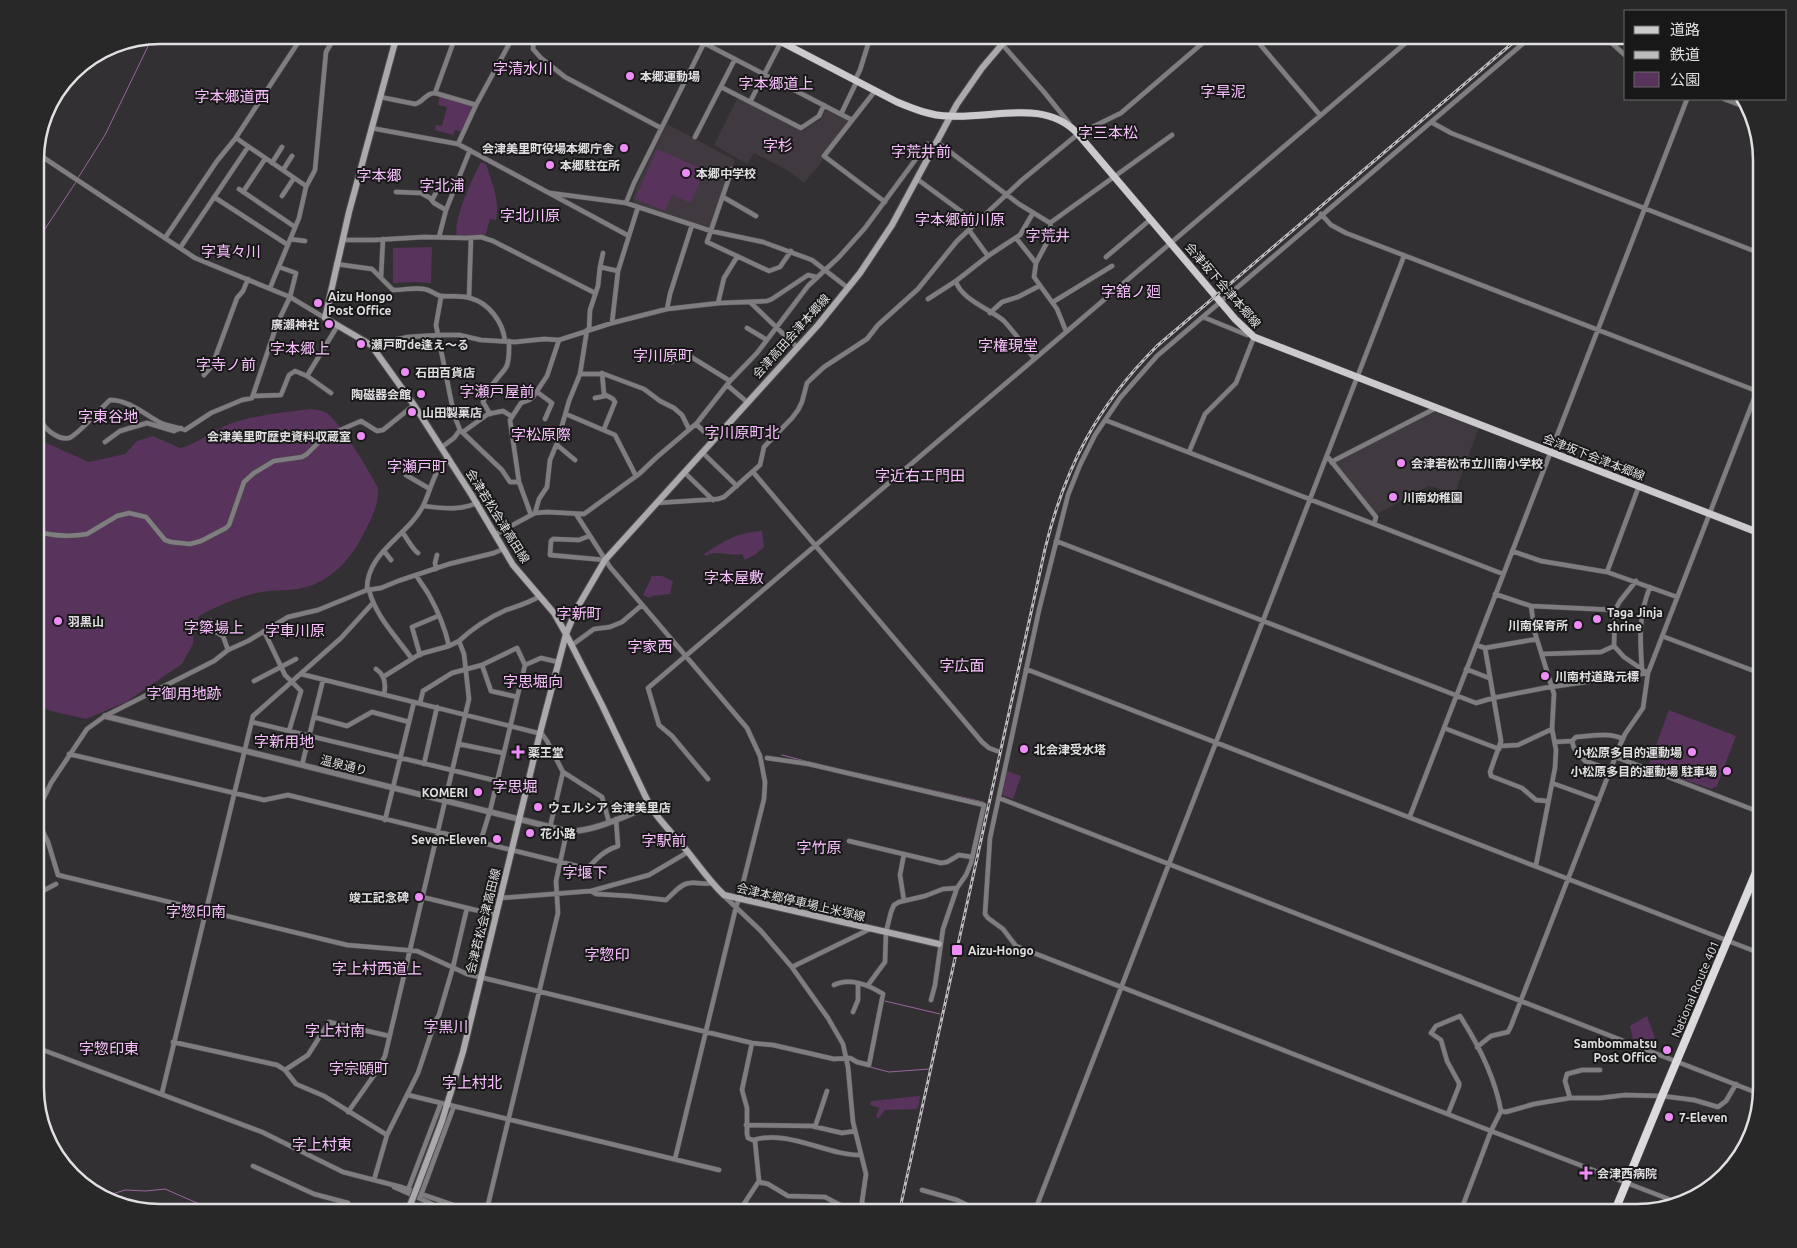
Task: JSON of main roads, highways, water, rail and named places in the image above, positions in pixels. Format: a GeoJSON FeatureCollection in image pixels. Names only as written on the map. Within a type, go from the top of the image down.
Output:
{"type":"FeatureCollection","features":[{"type":"Feature","properties":{"kind":"highway","name":"National Route 401"},"geometry":{"type":"LineString","coordinates":[[1618,1204],[1753,880]]}},
{"type":"Feature","properties":{"kind":"main road","name":"会津若松会津高田線"},"geometry":{"type":"LineString","coordinates":[[395,44],[342,240],[325,318],[370,345],[414,405],[442,448],[496,534],[513,565],[554,614],[566,634],[540,733],[463,1052],[418,1192],[412,1204]]}},
{"type":"Feature","properties":{"kind":"main road","name":"会津坂下会津本郷線"},"geometry":{"type":"LineString","coordinates":[[785,44],[875,91],[917,110],[949,116],[1032,113],[1050,115],[1069,124],[1252,336],[1753,531]]}},
{"type":"Feature","properties":{"kind":"main road","name":"会津高田会津本郷線"},"geometry":{"type":"LineString","coordinates":[[566,634],[576,608],[605,560],[797,347],[848,288],[880,246],[917,180],[949,116],[977,75],[1002,44]]}},
{"type":"Feature","properties":{"kind":"main road","name":"会津本郷停車場上米塚線"},"geometry":{"type":"LineString","coordinates":[[566,634],[650,806],[711,883],[724,895],[939,944]]}},
{"type":"Feature","properties":{"kind":"waterway"},"geometry":{"type":"LineString","coordinates":[[78,178],[105,135],[149,44]]}},
{"type":"Feature","properties":{"kind":"waterway"},"geometry":{"type":"LineString","coordinates":[[44,230],[76,182]]}},
{"type":"Feature","properties":{"kind":"waterway"},"geometry":{"type":"LineString","coordinates":[[782,755],[809,762]]}},
{"type":"Feature","properties":{"kind":"waterway"},"geometry":{"type":"LineString","coordinates":[[857,773],[983,802]]}},
{"type":"Feature","properties":{"kind":"waterway"},"geometry":{"type":"LineString","coordinates":[[885,1001],[940,1014]]}},
{"type":"Feature","properties":{"kind":"waterway"},"geometry":{"type":"LineString","coordinates":[[870,1067],[889,1072],[929,1069]]}},
{"type":"Feature","properties":{"kind":"waterway"},"geometry":{"type":"LineString","coordinates":[[113,1194],[125,1190],[146,1191],[165,1189],[199,1204]]}},
{"type":"Feature","properties":{"kind":"railway"},"geometry":{"type":"LineString","coordinates":[[901,1204],[1045,549],[1062,491],[1086,439],[1100,415],[1117,392],[1157,346],[1511,44]]}},
{"type":"Feature","properties":{"kind":"place","name":"本郷運動場"},"geometry":{"type":"Point","coordinates":[630,76]}},
{"type":"Feature","properties":{"kind":"place","name":"会津美里町役場本郷庁舎"},"geometry":{"type":"Point","coordinates":[624,148]}},
{"type":"Feature","properties":{"kind":"place","name":"本郷駐在所"},"geometry":{"type":"Point","coordinates":[550,165]}},
{"type":"Feature","properties":{"kind":"place","name":"本郷中学校"},"geometry":{"type":"Point","coordinates":[686,173]}},
{"type":"Feature","properties":{"kind":"place","name":"Aizu Hongo Post Office"},"geometry":{"type":"Point","coordinates":[318,303]}},
{"type":"Feature","properties":{"kind":"place","name":"廣瀨神社"},"geometry":{"type":"Point","coordinates":[329,324]}},
{"type":"Feature","properties":{"kind":"place","name":"瀬戸町de逢え〜る"},"geometry":{"type":"Point","coordinates":[361,344]}},
{"type":"Feature","properties":{"kind":"place","name":"石田百貨店"},"geometry":{"type":"Point","coordinates":[405,372]}},
{"type":"Feature","properties":{"kind":"place","name":"陶磁器会館"},"geometry":{"type":"Point","coordinates":[421,394]}},
{"type":"Feature","properties":{"kind":"place","name":"山田製菓店"},"geometry":{"type":"Point","coordinates":[412,412]}},
{"type":"Feature","properties":{"kind":"place","name":"会津美里町歴史資料収蔵室"},"geometry":{"type":"Point","coordinates":[361,436]}},
{"type":"Feature","properties":{"kind":"place","name":"会津若松市立川南小学校"},"geometry":{"type":"Point","coordinates":[1401,463]}},
{"type":"Feature","properties":{"kind":"place","name":"川南幼稚園"},"geometry":{"type":"Point","coordinates":[1393,497]}},
{"type":"Feature","properties":{"kind":"place","name":"Taga Jinja shrine"},"geometry":{"type":"Point","coordinates":[1597,619]}},
{"type":"Feature","properties":{"kind":"place","name":"羽黒山"},"geometry":{"type":"Point","coordinates":[58,621]}},
{"type":"Feature","properties":{"kind":"place","name":"川南保育所"},"geometry":{"type":"Point","coordinates":[1578,625]}},
{"type":"Feature","properties":{"kind":"place","name":"川南村道路元標"},"geometry":{"type":"Point","coordinates":[1545,676]}},
{"type":"Feature","properties":{"kind":"place","name":"北会津受水塔"},"geometry":{"type":"Point","coordinates":[1024,749]}},
{"type":"Feature","properties":{"kind":"place","name":"薬王堂"},"geometry":{"type":"Point","coordinates":[518,752]}},
{"type":"Feature","properties":{"kind":"place","name":"小松原多目的運動場"},"geometry":{"type":"Point","coordinates":[1692,752]}},
{"type":"Feature","properties":{"kind":"place","name":"小松原多目的運動場 駐車場"},"geometry":{"type":"Point","coordinates":[1727,771]}},
{"type":"Feature","properties":{"kind":"place","name":"KOMERI"},"geometry":{"type":"Point","coordinates":[478,792]}},
{"type":"Feature","properties":{"kind":"place","name":"ウェルシア 会津美里店"},"geometry":{"type":"Point","coordinates":[538,807]}},
{"type":"Feature","properties":{"kind":"place","name":"花小路"},"geometry":{"type":"Point","coordinates":[530,833]}},
{"type":"Feature","properties":{"kind":"place","name":"Seven-Eleven"},"geometry":{"type":"Point","coordinates":[497,839]}},
{"type":"Feature","properties":{"kind":"place","name":"竣工記念碑"},"geometry":{"type":"Point","coordinates":[419,897]}},
{"type":"Feature","properties":{"kind":"place","name":"Aizu-Hongo"},"geometry":{"type":"Point","coordinates":[957,950]}},
{"type":"Feature","properties":{"kind":"place","name":"Sambommatsu Post Office"},"geometry":{"type":"Point","coordinates":[1667,1050]}},
{"type":"Feature","properties":{"kind":"place","name":"7-Eleven"},"geometry":{"type":"Point","coordinates":[1669,1117]}},
{"type":"Feature","properties":{"kind":"place","name":"会津西病院"},"geometry":{"type":"Point","coordinates":[1586,1173]}},
{"type":"Feature","properties":{"kind":"district","name":"字清水川"},"geometry":{"type":"Point","coordinates":[523,68]}},
{"type":"Feature","properties":{"kind":"district","name":"字本郷道上"},"geometry":{"type":"Point","coordinates":[776,83]}},
{"type":"Feature","properties":{"kind":"district","name":"字旱泥"},"geometry":{"type":"Point","coordinates":[1223,91]}},
{"type":"Feature","properties":{"kind":"district","name":"字本郷道西"},"geometry":{"type":"Point","coordinates":[232,96]}},
{"type":"Feature","properties":{"kind":"district","name":"字三本松"},"geometry":{"type":"Point","coordinates":[1108,132]}},
{"type":"Feature","properties":{"kind":"district","name":"字杉"},"geometry":{"type":"Point","coordinates":[778,145]}},
{"type":"Feature","properties":{"kind":"district","name":"字荒井前"},"geometry":{"type":"Point","coordinates":[921,151]}},
{"type":"Feature","properties":{"kind":"district","name":"字本郷"},"geometry":{"type":"Point","coordinates":[379,175]}},
{"type":"Feature","properties":{"kind":"district","name":"字北浦"},"geometry":{"type":"Point","coordinates":[442,185]}},
{"type":"Feature","properties":{"kind":"district","name":"字北川原"},"geometry":{"type":"Point","coordinates":[530,215]}},
{"type":"Feature","properties":{"kind":"district","name":"字本郷前川原"},"geometry":{"type":"Point","coordinates":[960,219]}},
{"type":"Feature","properties":{"kind":"district","name":"字荒井"},"geometry":{"type":"Point","coordinates":[1048,235]}},
{"type":"Feature","properties":{"kind":"district","name":"字真々川"},"geometry":{"type":"Point","coordinates":[231,251]}},
{"type":"Feature","properties":{"kind":"district","name":"字舘ノ廻"},"geometry":{"type":"Point","coordinates":[1131,291]}},
{"type":"Feature","properties":{"kind":"district","name":"字権現堂"},"geometry":{"type":"Point","coordinates":[1008,345]}},
{"type":"Feature","properties":{"kind":"district","name":"字本郷上"},"geometry":{"type":"Point","coordinates":[300,348]}},
{"type":"Feature","properties":{"kind":"district","name":"字川原町"},"geometry":{"type":"Point","coordinates":[663,355]}},
{"type":"Feature","properties":{"kind":"district","name":"字寺ノ前"},"geometry":{"type":"Point","coordinates":[226,364]}},
{"type":"Feature","properties":{"kind":"district","name":"字瀬戸屋前"},"geometry":{"type":"Point","coordinates":[497,391]}},
{"type":"Feature","properties":{"kind":"district","name":"字東谷地"},"geometry":{"type":"Point","coordinates":[108,416]}},
{"type":"Feature","properties":{"kind":"district","name":"字川原町北"},"geometry":{"type":"Point","coordinates":[742,432]}},
{"type":"Feature","properties":{"kind":"district","name":"字松原際"},"geometry":{"type":"Point","coordinates":[541,434]}},
{"type":"Feature","properties":{"kind":"district","name":"字瀬戸町"},"geometry":{"type":"Point","coordinates":[417,466]}},
{"type":"Feature","properties":{"kind":"district","name":"字近右エ門田"},"geometry":{"type":"Point","coordinates":[920,475]}},
{"type":"Feature","properties":{"kind":"district","name":"字本屋敷"},"geometry":{"type":"Point","coordinates":[734,577]}},
{"type":"Feature","properties":{"kind":"district","name":"字新町"},"geometry":{"type":"Point","coordinates":[579,613]}},
{"type":"Feature","properties":{"kind":"district","name":"字簗場上"},"geometry":{"type":"Point","coordinates":[214,627]}},
{"type":"Feature","properties":{"kind":"district","name":"字車川原"},"geometry":{"type":"Point","coordinates":[295,630]}},
{"type":"Feature","properties":{"kind":"district","name":"字家西"},"geometry":{"type":"Point","coordinates":[650,646]}},
{"type":"Feature","properties":{"kind":"district","name":"字広面"},"geometry":{"type":"Point","coordinates":[962,665]}},
{"type":"Feature","properties":{"kind":"district","name":"字思堀向"},"geometry":{"type":"Point","coordinates":[533,681]}},
{"type":"Feature","properties":{"kind":"district","name":"字御用地跡"},"geometry":{"type":"Point","coordinates":[184,693]}},
{"type":"Feature","properties":{"kind":"district","name":"字新用地"},"geometry":{"type":"Point","coordinates":[284,741]}},
{"type":"Feature","properties":{"kind":"district","name":"字思堀"},"geometry":{"type":"Point","coordinates":[515,786]}},
{"type":"Feature","properties":{"kind":"district","name":"字駅前"},"geometry":{"type":"Point","coordinates":[664,840]}},
{"type":"Feature","properties":{"kind":"district","name":"字竹原"},"geometry":{"type":"Point","coordinates":[819,847]}},
{"type":"Feature","properties":{"kind":"district","name":"字堰下"},"geometry":{"type":"Point","coordinates":[585,872]}},
{"type":"Feature","properties":{"kind":"district","name":"字惣印南"},"geometry":{"type":"Point","coordinates":[196,911]}},
{"type":"Feature","properties":{"kind":"district","name":"字惣印"},"geometry":{"type":"Point","coordinates":[607,954]}},
{"type":"Feature","properties":{"kind":"district","name":"字上村西道上"},"geometry":{"type":"Point","coordinates":[377,968]}},
{"type":"Feature","properties":{"kind":"district","name":"字黒川"},"geometry":{"type":"Point","coordinates":[446,1026]}},
{"type":"Feature","properties":{"kind":"district","name":"字上村南"},"geometry":{"type":"Point","coordinates":[335,1030]}},
{"type":"Feature","properties":{"kind":"district","name":"字惣印東"},"geometry":{"type":"Point","coordinates":[109,1048]}},
{"type":"Feature","properties":{"kind":"district","name":"字宗頤町"},"geometry":{"type":"Point","coordinates":[359,1068]}},
{"type":"Feature","properties":{"kind":"district","name":"字上村北"},"geometry":{"type":"Point","coordinates":[472,1082]}},
{"type":"Feature","properties":{"kind":"district","name":"字上村東"},"geometry":{"type":"Point","coordinates":[322,1144]}}]}
